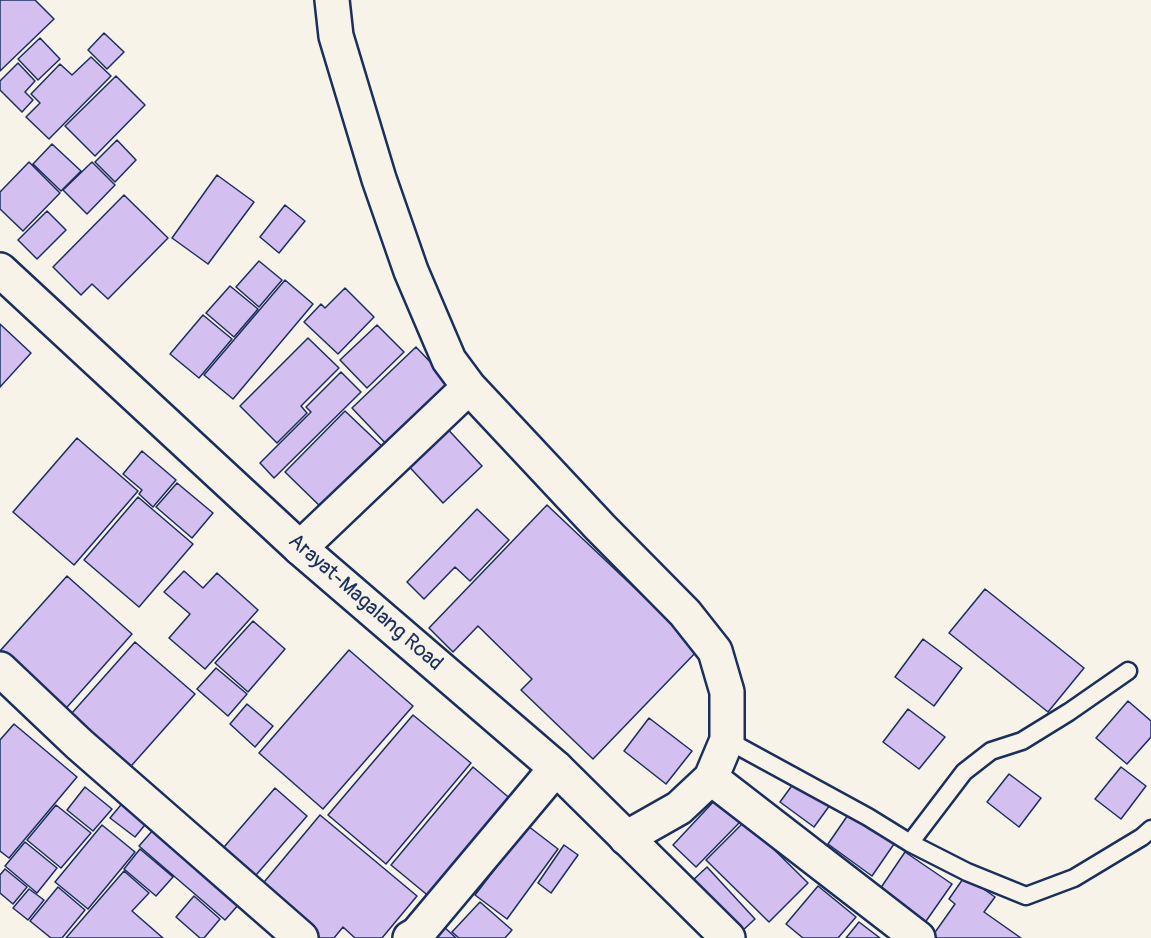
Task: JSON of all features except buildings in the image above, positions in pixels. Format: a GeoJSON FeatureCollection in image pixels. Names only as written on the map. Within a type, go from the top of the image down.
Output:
{"type":"FeatureCollection","features":[{"type":"Feature","properties":{"kind":"street"},"geometry":{"type":"LineString","coordinates":[[332,0],[336,36],[379,179],[411,271],[449,360],[470,387],[600,527],[686,613],[715,651],[727,692],[727,740],[711,777],[679,808],[626,838]]}},
{"type":"Feature","properties":{"kind":"street","name":"Arayat-Magalang Road"},"geometry":{"type":"LineString","coordinates":[[0,270],[300,549],[556,768],[728,938]]}},
{"type":"Feature","properties":{"kind":"street"},"geometry":{"type":"LineString","coordinates":[[300,549],[470,387]]}},
{"type":"Feature","properties":{"kind":"street"},"geometry":{"type":"LineString","coordinates":[[0,669],[79,744],[301,938]]}},
{"type":"Feature","properties":{"kind":"street"},"geometry":{"type":"LineString","coordinates":[[411,938],[417,934],[556,768]]}},
{"type":"Feature","properties":{"kind":"street"},"geometry":{"type":"LineString","coordinates":[[711,777],[918,938]]}},
{"type":"Feature","properties":{"kind":"lane"},"geometry":{"type":"LineString","coordinates":[[910,843],[964,772],[991,751],[1022,741],[1128,671]]}},
{"type":"Feature","properties":{"kind":"lane"},"geometry":{"type":"LineString","coordinates":[[727,740],[868,817],[910,843],[967,872],[1026,896],[1074,878],[1142,837],[1151,829]]}}]}
